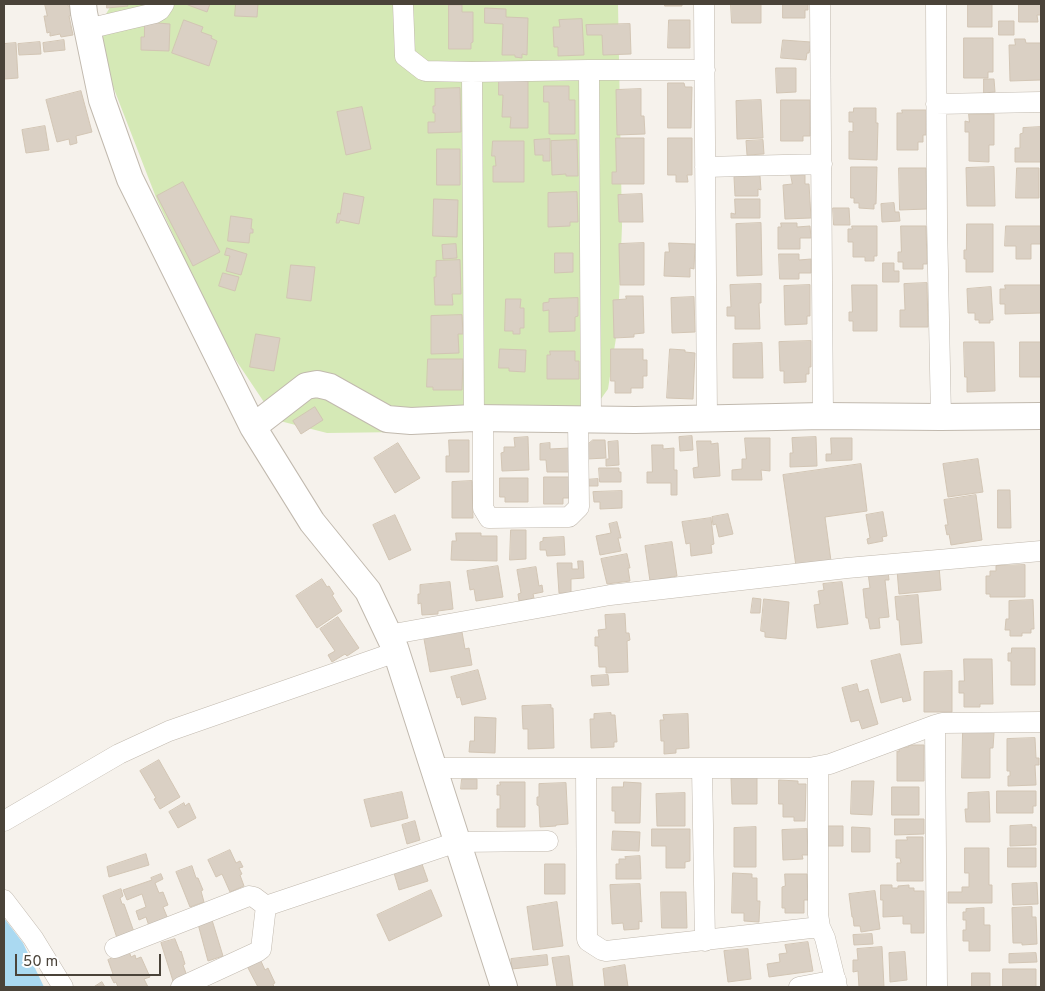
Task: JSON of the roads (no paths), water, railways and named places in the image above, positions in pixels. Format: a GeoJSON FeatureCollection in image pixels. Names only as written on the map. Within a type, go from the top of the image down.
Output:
{"type":"FeatureCollection","features":[{"type":"Feature","properties":{"kind":"street"},"geometry":{"type":"LineString","coordinates":[[164,4],[155,13],[85,16],[102,100],[130,179],[253,427],[312,522],[368,591],[392,643],[504,987]]}},
{"type":"Feature","properties":{"kind":"street"},"geometry":{"type":"LineString","coordinates":[[402,4],[404,56],[423,70],[472,72],[705,70]]}},
{"type":"Feature","properties":{"kind":"street"},"geometry":{"type":"LineString","coordinates":[[704,4],[707,418]]}},
{"type":"Feature","properties":{"kind":"street"},"geometry":{"type":"LineString","coordinates":[[820,4],[823,416]]}},
{"type":"Feature","properties":{"kind":"street"},"geometry":{"type":"LineString","coordinates":[[936,4],[937,267],[941,417]]}},
{"type":"Feature","properties":{"kind":"street"},"geometry":{"type":"LineString","coordinates":[[472,72],[478,418],[483,508],[489,518],[569,517],[579,508],[584,419],[589,70]]}},
{"type":"Feature","properties":{"kind":"street"},"geometry":{"type":"LineString","coordinates":[[936,104],[1041,102]]}},
{"type":"Feature","properties":{"kind":"street"},"geometry":{"type":"LineString","coordinates":[[705,167],[822,164]]}},
{"type":"Feature","properties":{"kind":"street"},"geometry":{"type":"LineString","coordinates":[[253,427],[306,386],[317,384],[330,387],[387,418],[411,421],[478,418],[635,420],[823,416],[1041,416]]}},
{"type":"Feature","properties":{"kind":"street"},"geometry":{"type":"LineString","coordinates":[[4,820],[119,754],[169,731],[392,643],[610,595],[857,567],[1041,551]]}},
{"type":"Feature","properties":{"kind":"street"},"geometry":{"type":"LineString","coordinates":[[434,768],[818,767],[942,723],[1041,722]]}},
{"type":"Feature","properties":{"kind":"street"},"geometry":{"type":"LineString","coordinates":[[935,725],[937,987]]}},
{"type":"Feature","properties":{"kind":"street"},"geometry":{"type":"LineString","coordinates":[[799,987],[837,984],[825,938],[820,928],[818,914],[818,767]]}},
{"type":"Feature","properties":{"kind":"street"},"geometry":{"type":"LineString","coordinates":[[586,768],[586,939],[602,950],[820,928]]}},
{"type":"Feature","properties":{"kind":"street"},"geometry":{"type":"LineString","coordinates":[[702,768],[704,941]]}},
{"type":"Feature","properties":{"kind":"street"},"geometry":{"type":"LineString","coordinates":[[266,906],[457,842],[548,841]]}},
{"type":"Feature","properties":{"kind":"street"},"geometry":{"type":"LineString","coordinates":[[115,948],[249,896],[254,896],[266,906]]}},
{"type":"Feature","properties":{"kind":"street"},"geometry":{"type":"LineString","coordinates":[[4,900],[33,938],[63,987]]}},
{"type":"Feature","properties":{"kind":"street"},"geometry":{"type":"LineString","coordinates":[[181,987],[258,952],[261,949],[266,906]]}},
{"type":"Feature","properties":{"kind":"water"},"geometry":{"type":"Polygon","coordinates":[[[4,918],[23,943],[44,987],[4,987],[4,918]]]}}]}
